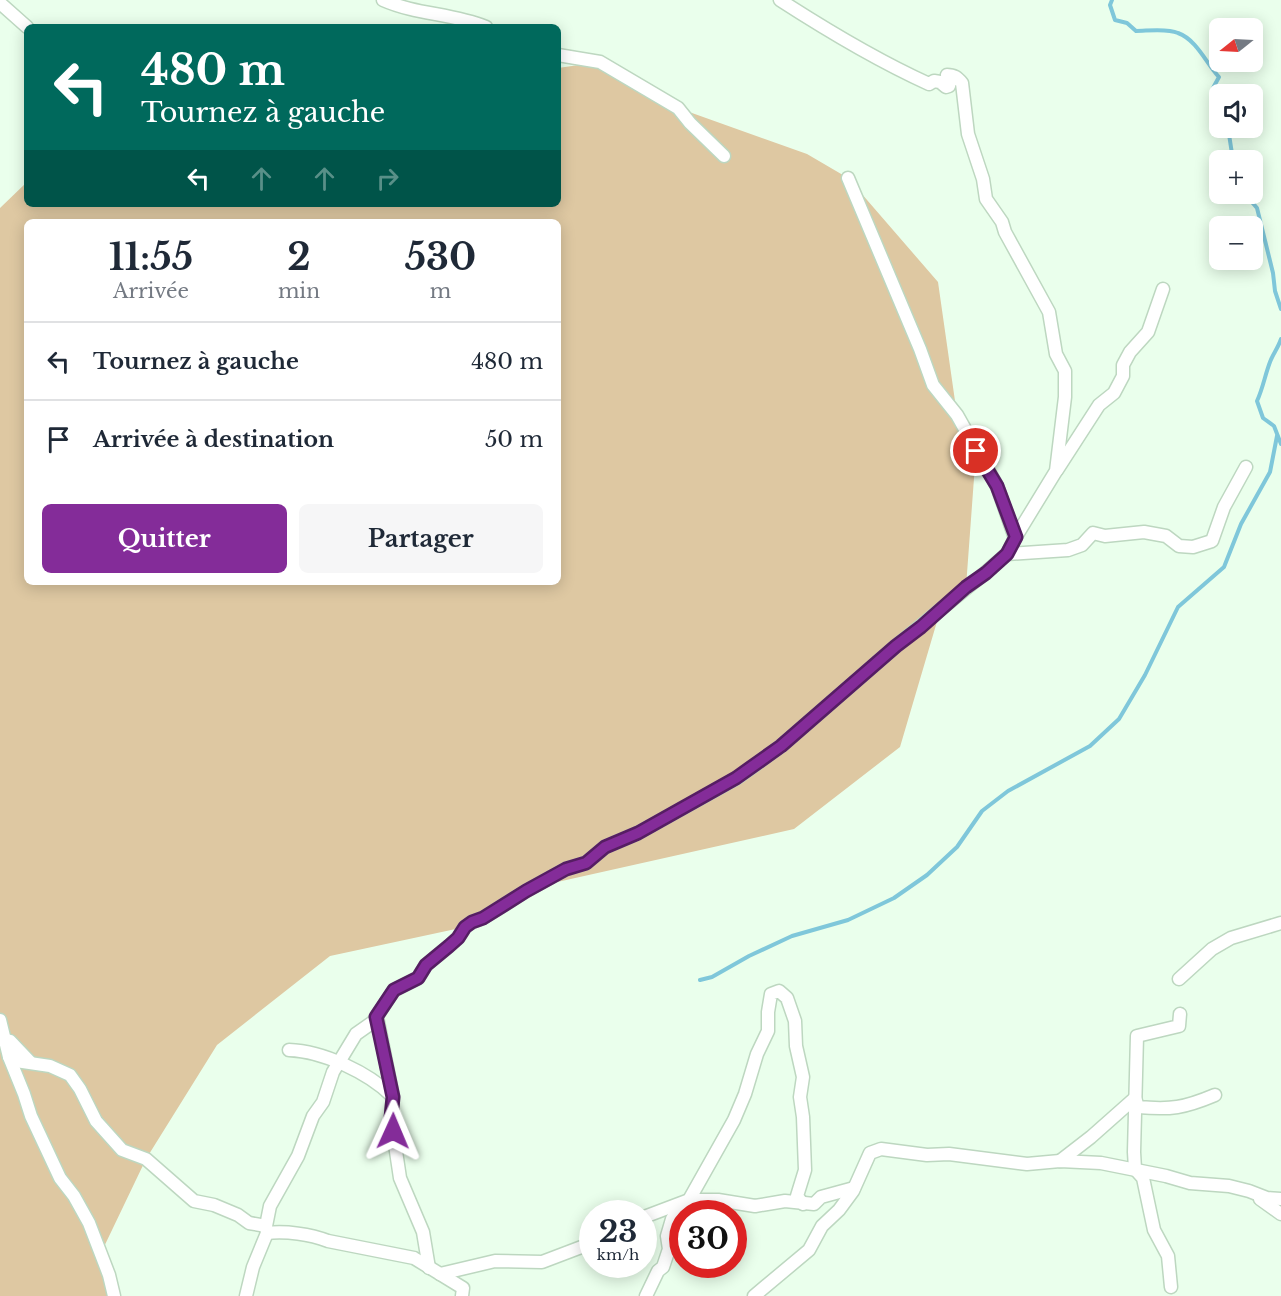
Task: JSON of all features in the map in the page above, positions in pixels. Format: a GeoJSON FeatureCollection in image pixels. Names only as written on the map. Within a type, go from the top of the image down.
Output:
{"type":"FeatureCollection","features":[{"type":"Feature","properties":{"kind":"street"},"geometry":{"type":"LineString","coordinates":[[383,0],[420,13],[467,19],[479,24]]}},
{"type":"Feature","properties":{"kind":"street"},"geometry":{"type":"LineString","coordinates":[[780,0],[880,61],[929,84],[934,81],[946,87],[949,86],[950,81],[947,75],[952,75],[962,82],[968,134],[984,179],[986,199],[1002,222],[1005,232],[1049,312],[1056,354],[1065,371],[1065,397],[1056,471]]}},
{"type":"Feature","properties":{"kind":"street"},"geometry":{"type":"LineString","coordinates":[[0,3],[24,24]]}},
{"type":"Feature","properties":{"kind":"street"},"geometry":{"type":"LineString","coordinates":[[561,56],[600,62],[678,108],[724,156]]}},
{"type":"Feature","properties":{"kind":"street"},"geometry":{"type":"LineString","coordinates":[[848,178],[933,385],[957,415],[997,486],[1016,537]]}},
{"type":"Feature","properties":{"kind":"street"},"geometry":{"type":"LineString","coordinates":[[246,1296],[266,1229],[270,1206],[298,1155],[314,1116],[323,1102],[328,1084],[356,1034],[373,1022],[394,990],[418,978],[426,965],[458,938],[465,927],[472,922],[483,918],[566,869],[586,863],[605,847],[638,833],[736,778],[781,746],[1007,554],[1056,471],[1099,405],[1114,393],[1123,376],[1123,365],[1130,352],[1148,332],[1163,288]]}},
{"type":"Feature","properties":{"kind":"street"},"geometry":{"type":"LineString","coordinates":[[1007,554],[1068,550],[1082,545],[1093,533],[1105,536],[1144,532],[1166,536],[1179,546],[1194,547],[1212,542],[1224,507],[1246,467]]}},
{"type":"Feature","properties":{"kind":"street"},"geometry":{"type":"LineString","coordinates":[[1179,979],[1212,949],[1231,938],[1281,922]]}},
{"type":"Feature","properties":{"kind":"street"},"geometry":{"type":"LineString","coordinates":[[689,1200],[734,1120],[751,1078],[757,1054],[768,1031],[771,994],[779,991],[787,998],[795,1021],[796,1046],[802,1077],[800,1097],[805,1170],[797,1196],[803,1204]]}},
{"type":"Feature","properties":{"kind":"street"},"geometry":{"type":"LineString","coordinates":[[1171,1287],[1168,1256],[1154,1230],[1143,1178],[1135,1169],[1137,1036],[1179,1026],[1180,1014]]}},
{"type":"Feature","properties":{"kind":"street"},"geometry":{"type":"LineString","coordinates":[[376,1017],[393,1097],[391,1118],[400,1178],[423,1232],[435,1271]]}},
{"type":"Feature","properties":{"kind":"street"},"geometry":{"type":"LineString","coordinates":[[0,1020],[9,1057],[31,1116],[51,1162],[88,1223],[109,1275],[114,1296]]}},
{"type":"Feature","properties":{"kind":"street"},"geometry":{"type":"LineString","coordinates":[[5,1040],[10,1041],[30,1062]]}},
{"type":"Feature","properties":{"kind":"street"},"geometry":{"type":"LineString","coordinates":[[289,1050],[302,1051],[366,1075],[380,1084],[393,1097]]}},
{"type":"Feature","properties":{"kind":"street"},"geometry":{"type":"LineString","coordinates":[[9,1057],[50,1066],[70,1076],[80,1089],[96,1121],[122,1150],[146,1159],[194,1201],[214,1205],[238,1215],[249,1223],[277,1232],[317,1237],[328,1242],[414,1258],[465,1293]]}},
{"type":"Feature","properties":{"kind":"street"},"geometry":{"type":"LineString","coordinates":[[1135,1098],[1138,1107],[1172,1109],[1215,1095]]}},
{"type":"Feature","properties":{"kind":"street"},"geometry":{"type":"LineString","coordinates":[[1060,1161],[1135,1098]]}},
{"type":"Feature","properties":{"kind":"street"},"geometry":{"type":"LineString","coordinates":[[754,1296],[809,1250],[822,1226],[839,1210],[854,1188],[870,1153],[881,1149],[1027,1164],[1060,1161],[1101,1163],[1190,1183],[1216,1184],[1249,1191],[1267,1198],[1281,1199]]}},
{"type":"Feature","properties":{"kind":"street"},"geometry":{"type":"LineString","coordinates":[[747,1205],[755,1206],[785,1201],[814,1204],[822,1197],[854,1188]]}},
{"type":"Feature","properties":{"kind":"street"},"geometry":{"type":"LineString","coordinates":[[1249,1191],[1281,1214]]}},
{"type":"Feature","properties":{"kind":"street"},"geometry":{"type":"LineString","coordinates":[[646,1296],[658,1271],[663,1267],[669,1249],[667,1236],[669,1229]]}},
{"type":"Feature","properties":{"kind":"street"},"geometry":{"type":"LineString","coordinates":[[435,1271],[495,1261],[542,1262],[579,1248]]}},
{"type":"Feature","properties":{"kind":"shaded area"},"geometry":{"type":"Polygon","coordinates":[[[600,62],[678,108],[807,154],[848,178],[938,282],[957,415],[976,451],[966,587],[941,608],[900,747],[794,829],[535,887],[465,927],[330,956],[217,1045],[146,1159],[101,1253],[114,1296],[0,1296],[0,208],[24,185],[24,207],[561,207],[561,68],[600,62]]]}},
{"type":"Feature","properties":{"kind":"waterway"},"geometry":{"type":"LineString","coordinates":[[1112,0],[1110,5],[1115,20],[1127,23],[1136,31],[1173,31],[1185,36],[1201,52],[1219,77],[1215,84]]}},
{"type":"Feature","properties":{"kind":"waterway"},"geometry":{"type":"LineString","coordinates":[[1230,138],[1231,150]]}},
{"type":"Feature","properties":{"kind":"waterway"},"geometry":{"type":"LineString","coordinates":[[1254,204],[1257,208],[1281,309]]}},
{"type":"Feature","properties":{"kind":"waterway"},"geometry":{"type":"LineString","coordinates":[[1281,339],[1270,362],[1257,401],[1263,418],[1274,426],[1281,444]]}},
{"type":"Feature","properties":{"kind":"waterway"},"geometry":{"type":"LineString","coordinates":[[700,980],[712,977],[749,956],[792,936],[848,920],[894,898],[927,875],[957,847],[982,811],[1008,791],[1090,746],[1119,719],[1145,675],[1178,607],[1224,567],[1241,524],[1270,472],[1277,436]]}},
{"type":"Feature","properties":{"kind":"route"},"geometry":{"type":"LineString","coordinates":[[393,1131],[391,1118],[393,1097],[376,1017],[394,990],[418,978],[426,965],[458,938],[465,927],[472,922],[483,918],[566,869],[586,863],[605,847],[638,833],[736,778],[781,746],[852,683],[1007,554],[1016,537],[997,486],[976,451]]}}]}
